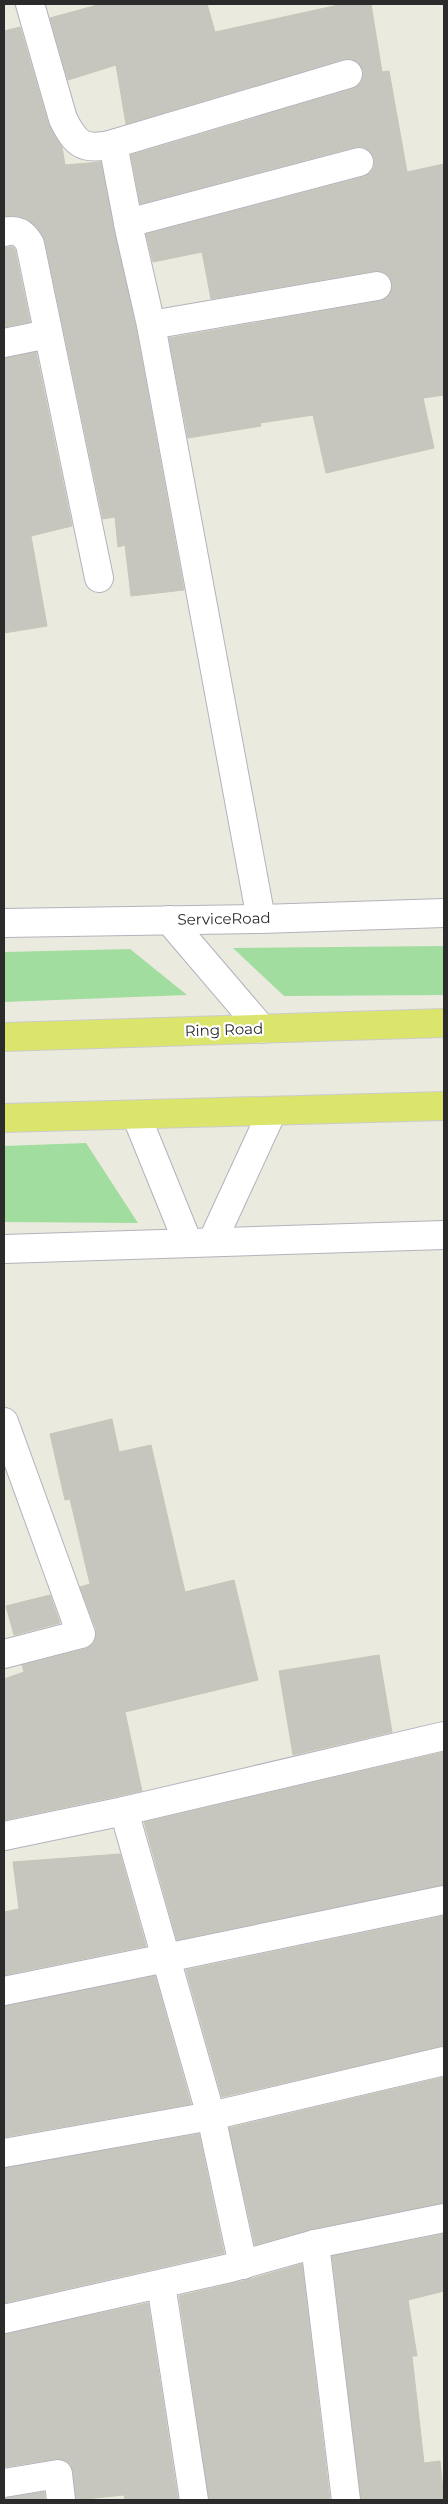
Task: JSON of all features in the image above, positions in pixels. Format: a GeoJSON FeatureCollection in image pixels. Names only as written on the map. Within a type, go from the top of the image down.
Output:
{"type":"FeatureCollection","features":[{"type":"Feature","properties":{"kind":"main road","name":"Ring Road"},"geometry":{"type":"LineString","coordinates":[[4,1038],[444,1023]]}},
{"type":"Feature","properties":{"kind":"main road"},"geometry":{"type":"LineString","coordinates":[[4,1118],[444,1106]]}},
{"type":"Feature","properties":{"kind":"street"},"geometry":{"type":"LineString","coordinates":[[31,4],[63,119],[70,133],[82,146],[92,147],[113,144],[348,74]]}},
{"type":"Feature","properties":{"kind":"street"},"geometry":{"type":"LineString","coordinates":[[113,144],[128,223],[152,324],[261,919]]}},
{"type":"Feature","properties":{"kind":"street"},"geometry":{"type":"LineString","coordinates":[[128,223],[359,162]]}},
{"type":"Feature","properties":{"kind":"street"},"geometry":{"type":"LineString","coordinates":[[4,232],[13,230],[21,232],[30,244],[99,578]]}},
{"type":"Feature","properties":{"kind":"street"},"geometry":{"type":"LineString","coordinates":[[152,324],[377,286]]}},
{"type":"Feature","properties":{"kind":"street"},"geometry":{"type":"LineString","coordinates":[[4,343],[48,334]]}},
{"type":"Feature","properties":{"kind":"street","name":"ServiceRoad"},"geometry":{"type":"LineString","coordinates":[[4,923],[261,919],[444,913]]}},
{"type":"Feature","properties":{"kind":"street"},"geometry":{"type":"LineString","coordinates":[[169,920],[262,1029]]}},
{"type":"Feature","properties":{"kind":"street"},"geometry":{"type":"LineString","coordinates":[[200,1243],[272,1112]]}},
{"type":"Feature","properties":{"kind":"street"},"geometry":{"type":"LineString","coordinates":[[136,1115],[200,1243]]}},
{"type":"Feature","properties":{"kind":"street"},"geometry":{"type":"LineString","coordinates":[[4,1249],[444,1235]]}},
{"type":"Feature","properties":{"kind":"street"},"geometry":{"type":"LineString","coordinates":[[4,1422],[81,1634],[4,1654]]}},
{"type":"Feature","properties":{"kind":"street"},"geometry":{"type":"LineString","coordinates":[[4,1836],[124,1811],[444,1736]]}},
{"type":"Feature","properties":{"kind":"street"},"geometry":{"type":"LineString","coordinates":[[124,1811],[211,2116],[243,2265]]}},
{"type":"Feature","properties":{"kind":"street"},"geometry":{"type":"LineString","coordinates":[[4,1991],[444,1900]]}},
{"type":"Feature","properties":{"kind":"street"},"geometry":{"type":"LineString","coordinates":[[4,2153],[211,2116],[444,2061]]}},
{"type":"Feature","properties":{"kind":"street"},"geometry":{"type":"LineString","coordinates":[[4,2319],[243,2265],[315,2244],[444,2218]]}},
{"type":"Feature","properties":{"kind":"street"},"geometry":{"type":"LineString","coordinates":[[315,2244],[346,2500]]}},
{"type":"Feature","properties":{"kind":"street"},"geometry":{"type":"LineString","coordinates":[[161,2284],[194,2500]]}},
{"type":"Feature","properties":{"kind":"street"},"geometry":{"type":"LineString","coordinates":[[4,2483],[58,2474],[61,2500]]}},
{"type":"Feature","properties":{"kind":"green space"},"geometry":{"type":"Polygon","coordinates":[[[444,946],[444,995],[284,996],[233,948],[444,946]]]}},
{"type":"Feature","properties":{"kind":"green space"},"geometry":{"type":"Polygon","coordinates":[[[130,949],[187,995],[4,1002],[4,952],[130,949]]]}},
{"type":"Feature","properties":{"kind":"green space"},"geometry":{"type":"Polygon","coordinates":[[[86,1143],[138,1223],[4,1222],[4,1146],[86,1143]]]}},
{"type":"Feature","properties":{"kind":"building"},"geometry":{"type":"Polygon","coordinates":[[[101,4],[207,4],[215,32],[343,4],[371,4],[382,72],[389,71],[407,172],[444,164],[444,395],[423,398],[434,448],[326,473],[313,415],[260,423],[261,426],[188,438],[169,338],[380,301],[387,298],[391,292],[392,283],[389,276],[383,272],[374,271],[211,299],[202,252],[153,262],[146,234],[363,177],[370,173],[374,167],[374,158],[370,151],[363,147],[355,147],[140,204],[131,155],[352,89],[360,84],[363,78],[363,70],[358,62],[344,59],[126,124],[116,65],[68,80],[50,18],[101,4]]]}},
{"type":"Feature","properties":{"kind":"building"},"geometry":{"type":"Polygon","coordinates":[[[20,27],[48,123],[62,147],[65,165],[101,162],[136,328],[184,590],[131,596],[125,545],[118,547],[115,517],[103,519],[45,241],[37,227],[27,219],[18,216],[4,216],[4,31],[20,27]]]}},
{"type":"Feature","properties":{"kind":"building"},"geometry":{"type":"Polygon","coordinates":[[[4,247],[13,247],[15,250],[30,322],[4,327],[4,247]]]}},
{"type":"Feature","properties":{"kind":"building"},"geometry":{"type":"Polygon","coordinates":[[[36,352],[72,526],[31,536],[47,626],[4,633],[4,358],[36,352]]]}},
{"type":"Feature","properties":{"kind":"building"},"geometry":{"type":"Polygon","coordinates":[[[112,1419],[119,1452],[151,1445],[185,1592],[234,1580],[258,1680],[125,1712],[142,1791],[4,1820],[4,1679],[24,1672],[22,1665],[85,1649],[93,1644],[96,1637],[96,1629],[80,1587],[90,1584],[70,1499],[65,1500],[50,1434],[112,1419]]]}},
{"type":"Feature","properties":{"kind":"building"},"geometry":{"type":"Polygon","coordinates":[[[50,1595],[60,1623],[14,1635],[6,1606],[50,1595]]]}},
{"type":"Feature","properties":{"kind":"building"},"geometry":{"type":"Polygon","coordinates":[[[379,1655],[392,1732],[293,1755],[279,1671],[379,1655]]]}},
{"type":"Feature","properties":{"kind":"building"},"geometry":{"type":"Polygon","coordinates":[[[444,1752],[444,1885],[177,1940],[144,1822],[444,1752]]]}},
{"type":"Feature","properties":{"kind":"building"},"geometry":{"type":"Polygon","coordinates":[[[120,1854],[146,1946],[4,1975],[4,1912],[19,1909],[13,1862],[120,1854]]]}},
{"type":"Feature","properties":{"kind":"building"},"geometry":{"type":"Polygon","coordinates":[[[444,1916],[444,2046],[222,2097],[186,1970],[444,1916]]]}},
{"type":"Feature","properties":{"kind":"building"},"geometry":{"type":"Polygon","coordinates":[[[155,1976],[191,2104],[4,2137],[4,2006],[155,1976]]]}},
{"type":"Feature","properties":{"kind":"building"},"geometry":{"type":"Polygon","coordinates":[[[444,2077],[444,2203],[312,2229],[255,2245],[229,2128],[444,2077]]]}},
{"type":"Feature","properties":{"kind":"building"},"geometry":{"type":"Polygon","coordinates":[[[199,2134],[224,2253],[4,2303],[4,2168],[199,2134]]]}},
{"type":"Feature","properties":{"kind":"building"},"geometry":{"type":"Polygon","coordinates":[[[444,2234],[444,2291],[408,2300],[417,2356],[412,2356],[424,2463],[440,2461],[444,2500],[361,2500],[332,2256],[444,2234]]]}},
{"type":"Feature","properties":{"kind":"building"},"geometry":{"type":"Polygon","coordinates":[[[302,2264],[330,2500],[209,2500],[179,2296],[247,2280],[302,2264]]]}},
{"type":"Feature","properties":{"kind":"building"},"geometry":{"type":"Polygon","coordinates":[[[148,2303],[178,2500],[125,2500],[124,2495],[76,2500],[71,2465],[64,2460],[55,2459],[4,2467],[4,2334],[148,2303]]]}},
{"type":"Feature","properties":{"kind":"building"},"geometry":{"type":"Polygon","coordinates":[[[44,2492],[45,2500],[4,2500],[4,2498],[44,2492]]]}}]}
